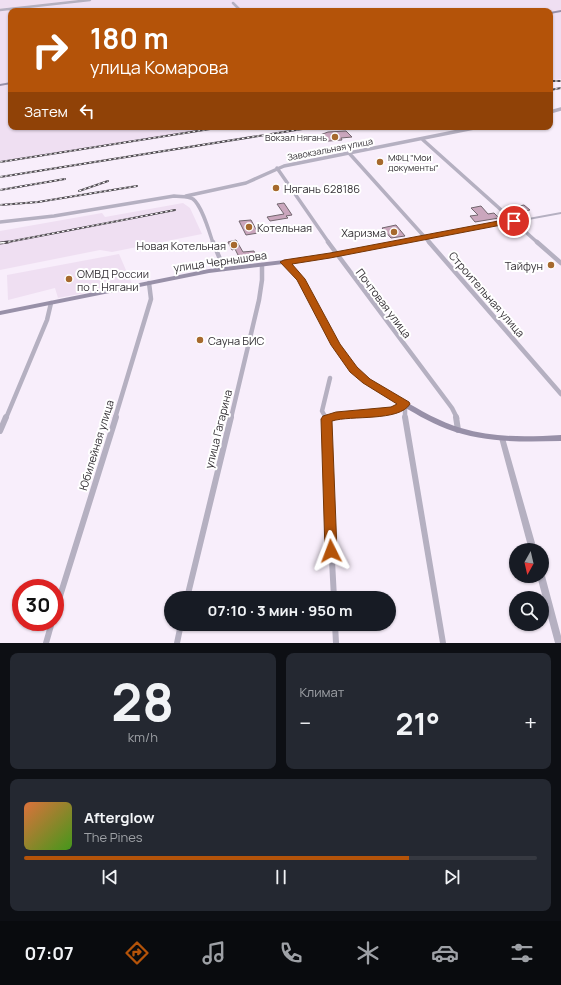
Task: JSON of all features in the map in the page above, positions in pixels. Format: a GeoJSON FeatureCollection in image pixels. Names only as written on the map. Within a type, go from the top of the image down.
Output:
{"type":"FeatureCollection","features":[{"type":"Feature","properties":{"kind":"main road","name":"улица Чернышова"},"geometry":{"type":"LineString","coordinates":[[0,313],[224,269],[284,262]]}},
{"type":"Feature","properties":{"kind":"main road"},"geometry":{"type":"LineString","coordinates":[[284,262],[293,269],[301,279],[336,345],[353,370],[367,381],[405,404],[458,430],[482,436],[502,438],[561,438]]}},
{"type":"Feature","properties":{"kind":"street"},"geometry":{"type":"LineString","coordinates":[[18,8],[90,0]]}},
{"type":"Feature","properties":{"kind":"street"},"geometry":{"type":"LineString","coordinates":[[233,3],[238,8]]}},
{"type":"Feature","properties":{"kind":"street","name":"Завокзальная улица"},"geometry":{"type":"LineString","coordinates":[[0,222],[54,216],[167,196],[186,196],[246,183],[277,168],[465,130]]}},
{"type":"Feature","properties":{"kind":"street"},"geometry":{"type":"LineString","coordinates":[[422,139],[561,263]]}},
{"type":"Feature","properties":{"kind":"street","name":"Строительная улица"},"geometry":{"type":"LineString","coordinates":[[350,153],[561,394]]}},
{"type":"Feature","properties":{"kind":"street","name":"Почтовая улица"},"geometry":{"type":"LineString","coordinates":[[277,168],[337,254],[452,408],[458,420],[458,430]]}},
{"type":"Feature","properties":{"kind":"street"},"geometry":{"type":"LineString","coordinates":[[186,196],[194,200],[199,206],[224,269]]}},
{"type":"Feature","properties":{"kind":"street","name":"улица Чернышова"},"geometry":{"type":"LineString","coordinates":[[284,262],[337,254],[561,213]]}},
{"type":"Feature","properties":{"kind":"street","name":"улица Гагарина"},"geometry":{"type":"LineString","coordinates":[[189,591],[257,308],[261,290],[262,264]]}},
{"type":"Feature","properties":{"kind":"street","name":"Юбилейная улица"},"geometry":{"type":"LineString","coordinates":[[64,583],[142,332],[151,299],[149,283]]}},
{"type":"Feature","properties":{"kind":"street"},"geometry":{"type":"LineString","coordinates":[[0,431],[47,320],[51,303]]}},
{"type":"Feature","properties":{"kind":"street"},"geometry":{"type":"LineString","coordinates":[[330,378],[322,411],[323,415],[327,419],[328,504],[334,591]]}},
{"type":"Feature","properties":{"kind":"street"},"geometry":{"type":"LineString","coordinates":[[327,419],[336,416],[393,411],[405,404]]}},
{"type":"Feature","properties":{"kind":"street"},"geometry":{"type":"LineString","coordinates":[[405,404],[405,422],[444,643]]}},
{"type":"Feature","properties":{"kind":"street"},"geometry":{"type":"LineString","coordinates":[[502,438],[531,543]]}},
{"type":"Feature","properties":{"kind":"street"},"geometry":{"type":"LineString","coordinates":[[543,583],[559,643]]}},
{"type":"Feature","properties":{"kind":"street"},"geometry":{"type":"LineString","coordinates":[[46,643],[49,631]]}},
{"type":"Feature","properties":{"kind":"street"},"geometry":{"type":"LineString","coordinates":[[177,643],[180,631]]}},
{"type":"Feature","properties":{"kind":"street"},"geometry":{"type":"LineString","coordinates":[[335,631],[336,643]]}},
{"type":"Feature","properties":{"kind":"shaded area"},"geometry":{"type":"Polygon","coordinates":[[[0,0],[561,0],[561,79],[553,80],[553,8],[8,8],[8,130],[206,130],[0,161],[0,0]]]}},
{"type":"Feature","properties":{"kind":"shaded area"},"geometry":{"type":"Polygon","coordinates":[[[183,203],[190,208],[202,234],[112,252],[100,250],[0,270],[0,231],[102,213],[105,217],[183,203]]]}},
{"type":"Feature","properties":{"kind":"shaded area","name":"ОМВД России по г. Нягани"},"geometry":{"type":"Polygon","coordinates":[[[119,254],[132,284],[58,298],[55,288],[8,300],[7,275],[119,254]]]}},
{"type":"Feature","properties":{"kind":"building","name":"Вокзал Нягань"},"geometry":{"type":"Polygon","coordinates":[[[346,131],[352,137],[341,138],[342,140],[316,142],[322,138],[320,135],[328,132],[346,131]]]}},
{"type":"Feature","properties":{"kind":"building"},"geometry":{"type":"Polygon","coordinates":[[[284,203],[292,215],[286,216],[288,218],[270,221],[267,217],[284,214],[277,204],[284,203]]]}},
{"type":"Feature","properties":{"kind":"building"},"geometry":{"type":"Polygon","coordinates":[[[524,205],[530,210],[514,213],[509,208],[524,205]]]}},
{"type":"Feature","properties":{"kind":"building"},"geometry":{"type":"Polygon","coordinates":[[[481,206],[488,214],[494,213],[499,218],[475,222],[470,216],[478,215],[471,208],[481,206]]]}},
{"type":"Feature","properties":{"kind":"building","name":"Котельная"},"geometry":{"type":"Polygon","coordinates":[[[251,220],[258,233],[246,235],[239,221],[251,220]]]}},
{"type":"Feature","properties":{"kind":"building","name":"Харизма"},"geometry":{"type":"Polygon","coordinates":[[[396,225],[405,236],[391,238],[382,228],[396,225]]]}},
{"type":"Feature","properties":{"kind":"building"},"geometry":{"type":"Polygon","coordinates":[[[236,240],[243,252],[254,251],[256,256],[243,259],[239,257],[235,249],[232,250],[228,242],[236,240]]]}},
{"type":"Feature","properties":{"kind":"railway"},"geometry":{"type":"LineString","coordinates":[[553,81],[561,81]]}},
{"type":"Feature","properties":{"kind":"railway"},"geometry":{"type":"LineString","coordinates":[[553,89],[561,88]]}},
{"type":"Feature","properties":{"kind":"railway"},"geometry":{"type":"LineString","coordinates":[[0,162],[204,130]]}},
{"type":"Feature","properties":{"kind":"railway"},"geometry":{"type":"LineString","coordinates":[[0,177],[296,130]]}},
{"type":"Feature","properties":{"kind":"railway"},"geometry":{"type":"LineString","coordinates":[[0,190],[65,179]]}},
{"type":"Feature","properties":{"kind":"railway"},"geometry":{"type":"LineString","coordinates":[[79,191],[108,181]]}},
{"type":"Feature","properties":{"kind":"railway"},"geometry":{"type":"LineString","coordinates":[[0,205],[38,202],[137,186]]}},
{"type":"Feature","properties":{"kind":"railway"},"geometry":{"type":"LineString","coordinates":[[3,243],[175,210]]}},
{"type":"Feature","properties":{"kind":"railway"},"geometry":{"type":"LineString","coordinates":[[0,243],[8,242]]}},
{"type":"Feature","properties":{"kind":"place","name":"Вокзал Нягань"},"geometry":{"type":"Point","coordinates":[335,137]}},
{"type":"Feature","properties":{"kind":"place","name":"МФЦ \"Мои документы\""},"geometry":{"type":"Point","coordinates":[380,162]}},
{"type":"Feature","properties":{"kind":"place","name":"Нягань 628186"},"geometry":{"type":"Point","coordinates":[276,188]}},
{"type":"Feature","properties":{"kind":"place","name":"Котельная"},"geometry":{"type":"Point","coordinates":[249,227]}},
{"type":"Feature","properties":{"kind":"place","name":"Харизма"},"geometry":{"type":"Point","coordinates":[394,232]}},
{"type":"Feature","properties":{"kind":"place","name":"Новая Котельная"},"geometry":{"type":"Point","coordinates":[234,245]}},
{"type":"Feature","properties":{"kind":"place","name":"Тайфун"},"geometry":{"type":"Point","coordinates":[551,265]}},
{"type":"Feature","properties":{"kind":"place","name":"ОМВД России по г. Нягани"},"geometry":{"type":"Point","coordinates":[69,279]}},
{"type":"Feature","properties":{"kind":"place","name":"Сауна БИС"},"geometry":{"type":"Point","coordinates":[200,340]}},
{"type":"Feature","properties":{"kind":"route"},"geometry":{"type":"LineString","coordinates":[[331,551],[328,504],[327,419],[336,416],[393,411],[405,404],[374,386],[353,370],[336,345],[309,292],[298,274],[284,262],[330,256],[514,221]]}}]}
